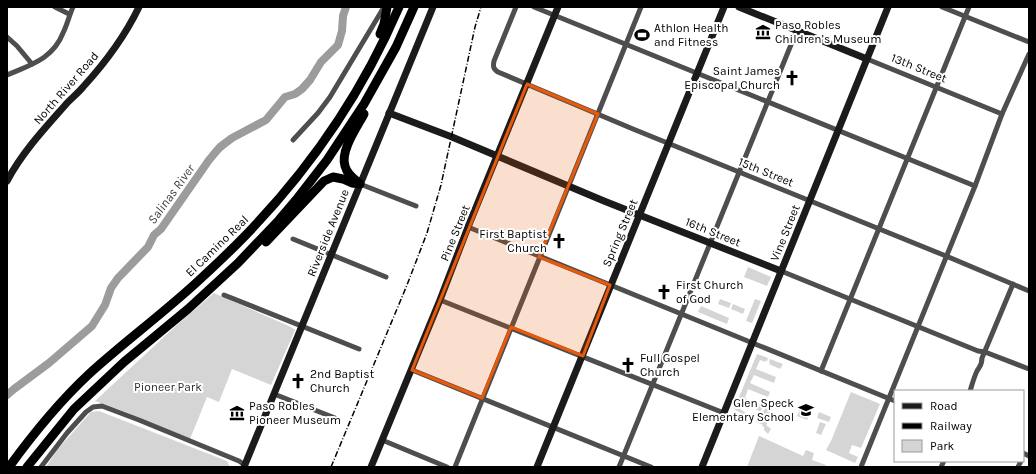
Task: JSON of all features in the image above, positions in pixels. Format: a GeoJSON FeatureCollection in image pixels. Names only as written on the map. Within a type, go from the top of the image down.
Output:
{"type":"FeatureCollection","features":[{"type":"Feature","properties":{"kind":"highway","name":"El Camino Real"},"geometry":{"type":"LineString","coordinates":[[9,467],[32,435],[87,376],[194,285],[235,246],[289,186],[304,168],[354,94],[399,7]]}},
{"type":"Feature","properties":{"kind":"highway"},"geometry":{"type":"LineString","coordinates":[[27,467],[74,409],[124,362],[188,309],[252,249],[279,220],[312,180],[360,110],[396,47],[414,7]]}},
{"type":"Feature","properties":{"kind":"highway"},"geometry":{"type":"LineString","coordinates":[[354,94],[359,77],[384,24],[383,8]]}},
{"type":"Feature","properties":{"kind":"highway"},"geometry":{"type":"LineString","coordinates":[[360,184],[352,178],[346,170],[344,165],[345,154],[354,131],[376,95],[390,67],[396,47]]}},
{"type":"Feature","properties":{"kind":"highway"},"geometry":{"type":"LineString","coordinates":[[188,309],[196,306],[239,268],[278,230],[324,181],[333,177],[360,184]]}},
{"type":"Feature","properties":{"kind":"street"},"geometry":{"type":"LineString","coordinates":[[55,7],[69,14]]}},
{"type":"Feature","properties":{"kind":"street"},"geometry":{"type":"LineString","coordinates":[[7,75],[32,64],[49,54],[57,46],[73,7]]}},
{"type":"Feature","properties":{"kind":"street","name":"North River Road"},"geometry":{"type":"LineString","coordinates":[[7,181],[22,156],[106,60],[130,24],[139,7]]}},
{"type":"Feature","properties":{"kind":"street","name":"Riverside Avenue"},"geometry":{"type":"LineString","coordinates":[[245,466],[433,7]]}},
{"type":"Feature","properties":{"kind":"street","name":"15th Street"},"geometry":{"type":"LineString","coordinates":[[516,7],[494,61],[493,65],[495,70],[598,114],[1029,291]]}},
{"type":"Feature","properties":{"kind":"street"},"geometry":{"type":"LineString","coordinates":[[534,7],[975,186]]}},
{"type":"Feature","properties":{"kind":"street","name":"Pine Street"},"geometry":{"type":"LineString","coordinates":[[371,467],[412,370],[468,227],[558,7]]}},
{"type":"Feature","properties":{"kind":"street"},"geometry":{"type":"LineString","coordinates":[[455,467],[539,256],[641,7]]}},
{"type":"Feature","properties":{"kind":"street","name":"Spring Street"},"geometry":{"type":"LineString","coordinates":[[537,467],[724,7]]}},
{"type":"Feature","properties":{"kind":"street","name":"13th Street"},"geometry":{"type":"LineString","coordinates":[[739,7],[1002,114]]}},
{"type":"Feature","properties":{"kind":"street","name":"Vine Street"},"geometry":{"type":"LineString","coordinates":[[702,467],[888,7]]}},
{"type":"Feature","properties":{"kind":"street"},"geometry":{"type":"LineString","coordinates":[[942,7],[1029,42]]}},
{"type":"Feature","properties":{"kind":"street"},"geometry":{"type":"LineString","coordinates":[[821,371],[969,7]]}},
{"type":"Feature","properties":{"kind":"street"},"geometry":{"type":"LineString","coordinates":[[292,140],[330,98],[383,8]]}},
{"type":"Feature","properties":{"kind":"street"},"geometry":{"type":"LineString","coordinates":[[619,467],[797,30]]}},
{"type":"Feature","properties":{"kind":"street"},"geometry":{"type":"LineString","coordinates":[[7,37],[17,46],[32,64]]}},
{"type":"Feature","properties":{"kind":"street"},"geometry":{"type":"LineString","coordinates":[[861,467],[975,186],[1002,114],[1029,54]]}},
{"type":"Feature","properties":{"kind":"street","name":"16th Street"},"geometry":{"type":"LineString","coordinates":[[389,113],[452,137],[568,186],[918,327],[978,351],[985,352],[1029,369]]}},
{"type":"Feature","properties":{"kind":"street"},"geometry":{"type":"LineString","coordinates":[[360,184],[416,206]]}},
{"type":"Feature","properties":{"kind":"street"},"geometry":{"type":"LineString","coordinates":[[468,227],[894,401]]}},
{"type":"Feature","properties":{"kind":"street"},"geometry":{"type":"LineString","coordinates":[[293,239],[386,277]]}},
{"type":"Feature","properties":{"kind":"street"},"geometry":{"type":"LineString","coordinates":[[970,390],[977,371],[978,362],[985,352],[1013,284]]}},
{"type":"Feature","properties":{"kind":"street"},"geometry":{"type":"LineString","coordinates":[[224,295],[359,349]]}},
{"type":"Feature","properties":{"kind":"street"},"geometry":{"type":"LineString","coordinates":[[440,300],[724,413]]}},
{"type":"Feature","properties":{"kind":"street"},"geometry":{"type":"LineString","coordinates":[[412,370],[651,467]]}},
{"type":"Feature","properties":{"kind":"street"},"geometry":{"type":"LineString","coordinates":[[274,394],[335,418]]}},
{"type":"Feature","properties":{"kind":"street"},"geometry":{"type":"LineString","coordinates":[[41,467],[67,433],[86,412],[93,407],[102,406],[232,458],[245,466]]}},
{"type":"Feature","properties":{"kind":"street"},"geometry":{"type":"LineString","coordinates":[[382,440],[447,467]]}},
{"type":"Feature","properties":{"kind":"highlighted area"},"geometry":{"type":"Polygon","coordinates":[[[527,84],[598,114],[539,257],[610,285],[583,356],[511,327],[482,398],[412,370],[527,84]]]}},
{"type":"Feature","properties":{"kind":"green space"},"geometry":{"type":"Polygon","coordinates":[[[748,267],[771,277],[767,286],[744,277],[748,267]]]}},
{"type":"Feature","properties":{"kind":"green space","name":"Pioneer Park"},"geometry":{"type":"Polygon","coordinates":[[[214,293],[295,330],[271,385],[232,369],[219,402],[207,397],[190,439],[126,412],[95,401],[179,323],[214,293]]]}},
{"type":"Feature","properties":{"kind":"green space"},"geometry":{"type":"Polygon","coordinates":[[[720,299],[731,303],[729,308],[718,304],[720,299]]]}},
{"type":"Feature","properties":{"kind":"green space"},"geometry":{"type":"Polygon","coordinates":[[[755,299],[761,301],[752,323],[746,321],[755,299]]]}},
{"type":"Feature","properties":{"kind":"green space"},"geometry":{"type":"Polygon","coordinates":[[[733,304],[745,309],[743,314],[731,309],[733,304]]]}},
{"type":"Feature","properties":{"kind":"green space"},"geometry":{"type":"Polygon","coordinates":[[[701,306],[729,318],[727,324],[698,312],[701,306]]]}},
{"type":"Feature","properties":{"kind":"green space"},"geometry":{"type":"Polygon","coordinates":[[[757,354],[768,358],[765,362],[760,360],[756,369],[776,377],[774,383],[754,375],[750,383],[770,392],[768,397],[748,389],[745,398],[764,406],[760,412],[745,402],[740,409],[746,413],[744,415],[734,409],[757,354]]]}},
{"type":"Feature","properties":{"kind":"green space"},"geometry":{"type":"Polygon","coordinates":[[[770,359],[783,364],[780,369],[769,364],[770,359]]]}},
{"type":"Feature","properties":{"kind":"green space"},"geometry":{"type":"Polygon","coordinates":[[[851,392],[880,404],[861,448],[852,445],[849,453],[858,457],[855,463],[826,450],[851,392]]]}},
{"type":"Feature","properties":{"kind":"green space"},"geometry":{"type":"Polygon","coordinates":[[[766,407],[779,416],[778,417],[774,414],[766,425],[771,429],[768,434],[764,430],[763,425],[756,422],[766,407]]]}},
{"type":"Feature","properties":{"kind":"green space"},"geometry":{"type":"Polygon","coordinates":[[[800,410],[810,414],[807,420],[797,416],[800,410]]]}},
{"type":"Feature","properties":{"kind":"green space"},"geometry":{"type":"Polygon","coordinates":[[[99,411],[227,461],[230,467],[46,467],[58,449],[91,412],[99,411]]]}},
{"type":"Feature","properties":{"kind":"green space"},"geometry":{"type":"Polygon","coordinates":[[[819,412],[831,417],[829,422],[817,418],[819,412]]]}},
{"type":"Feature","properties":{"kind":"green space"},"geometry":{"type":"Polygon","coordinates":[[[820,422],[826,424],[821,435],[816,433],[820,422]]]}},
{"type":"Feature","properties":{"kind":"green space"},"geometry":{"type":"Polygon","coordinates":[[[759,436],[803,456],[806,450],[814,453],[812,460],[826,465],[825,467],[747,467],[759,436]]]}},
{"type":"Feature","properties":{"kind":"shaded area"},"geometry":{"type":"Polygon","coordinates":[[[232,138],[229,144],[221,152],[210,155],[216,146],[232,138]]]}},
{"type":"Feature","properties":{"kind":"waterway","name":"Salinas River"},"geometry":{"type":"LineString","coordinates":[[7,395],[49,363],[92,326],[105,305],[111,288],[118,278],[148,247],[154,235],[161,229],[209,160],[220,147],[232,138],[266,120],[285,97],[295,94],[310,80],[321,62],[338,45],[346,7]]}},
{"type":"Feature","properties":{"kind":"railway"},"geometry":{"type":"LineString","coordinates":[[331,467],[407,285],[427,233],[441,185],[475,27],[481,7]]}},
{"type":"Feature","properties":{"kind":"place","name":"Paso Robles Children’s Museum"},"geometry":{"type":"Point","coordinates":[763,32]}},
{"type":"Feature","properties":{"kind":"place","name":"Athlon Health and Fitness"},"geometry":{"type":"Point","coordinates":[642,35]}},
{"type":"Feature","properties":{"kind":"place","name":"Saint James Episcopal Church"},"geometry":{"type":"Point","coordinates":[792,78]}},
{"type":"Feature","properties":{"kind":"place","name":"First Baptist Church"},"geometry":{"type":"Point","coordinates":[559,241]}},
{"type":"Feature","properties":{"kind":"place","name":"First Church of God"},"geometry":{"type":"Point","coordinates":[664,292]}},
{"type":"Feature","properties":{"kind":"place","name":"Full Gospel Church"},"geometry":{"type":"Point","coordinates":[628,365]}},
{"type":"Feature","properties":{"kind":"place","name":"2nd Baptist Church"},"geometry":{"type":"Point","coordinates":[298,381]}},
{"type":"Feature","properties":{"kind":"place","name":"Glen Speck Elementary School"},"geometry":{"type":"Point","coordinates":[806,410]}},
{"type":"Feature","properties":{"kind":"place","name":"Paso Robles Pioneer Museum"},"geometry":{"type":"Point","coordinates":[237,413]}}]}
